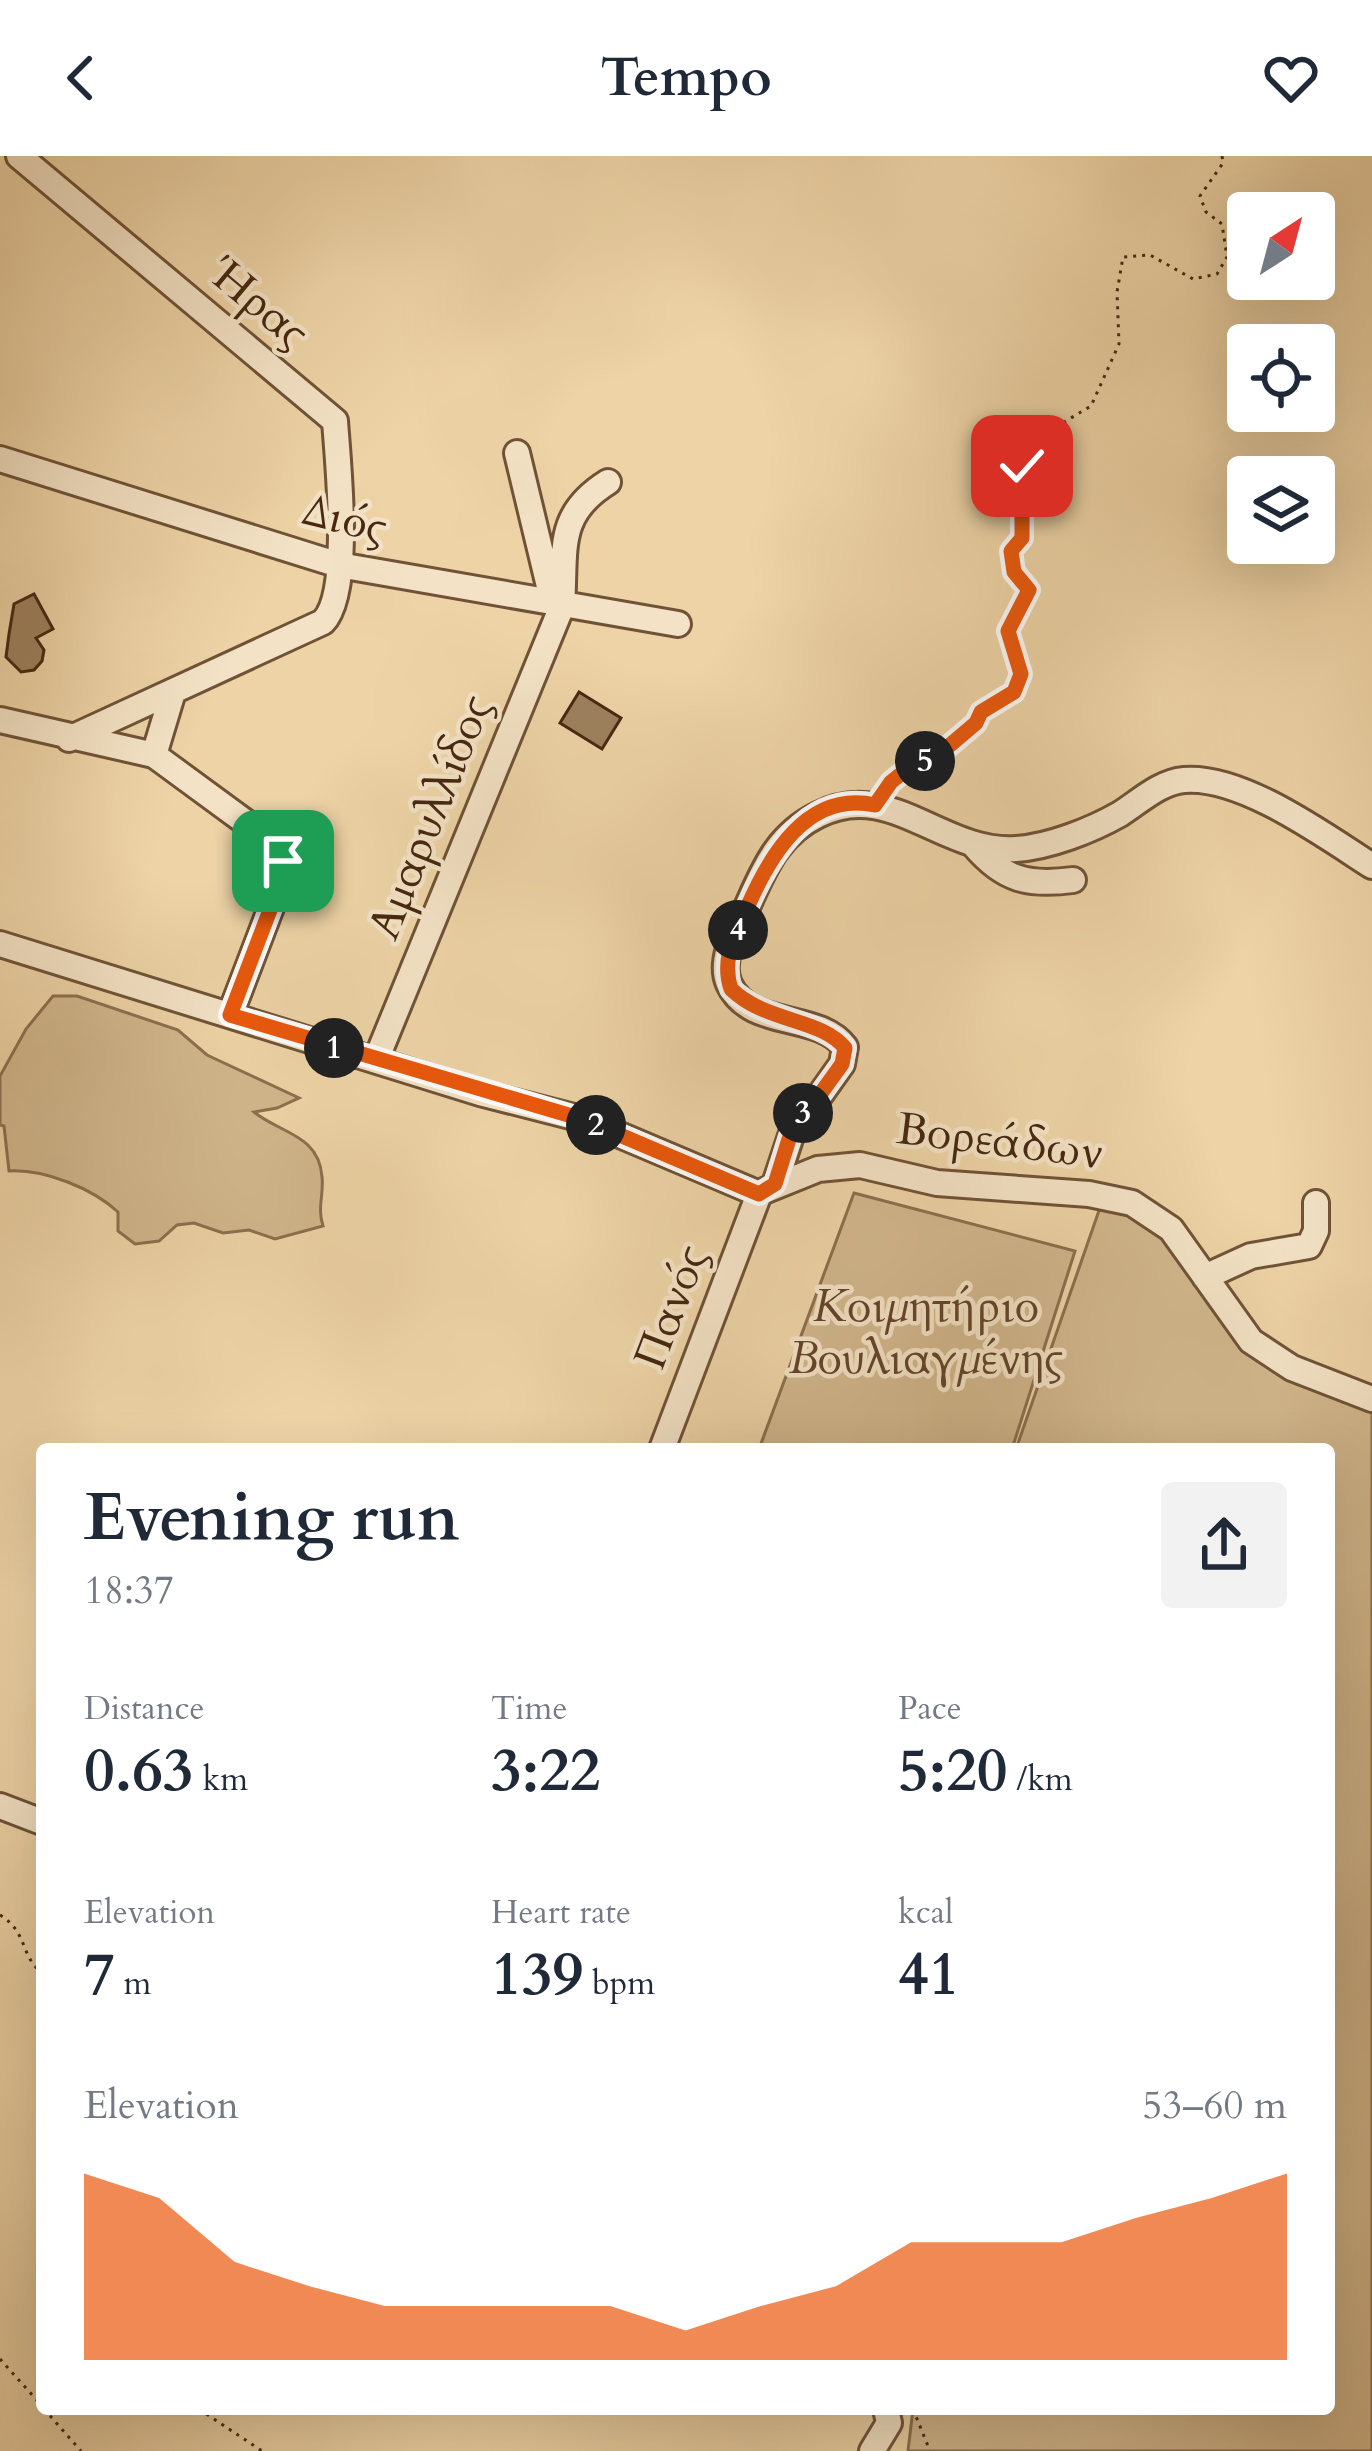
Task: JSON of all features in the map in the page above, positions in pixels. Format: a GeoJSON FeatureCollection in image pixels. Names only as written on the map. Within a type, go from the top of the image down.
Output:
{"type":"FeatureCollection","features":[{"type":"Feature","properties":{"kind":"street","name":"Ήρας"},"geometry":{"type":"LineString","coordinates":[[20,156],[335,421],[339,565],[333,612],[323,622],[69,739]]}},
{"type":"Feature","properties":{"kind":"street"},"geometry":{"type":"LineString","coordinates":[[517,453],[558,605]]}},
{"type":"Feature","properties":{"kind":"street","name":"Διός"},"geometry":{"type":"LineString","coordinates":[[0,459],[339,565],[678,624]]}},
{"type":"Feature","properties":{"kind":"street","name":"Αμαρυλλίδος"},"geometry":{"type":"LineString","coordinates":[[376,1060],[558,605],[567,529],[582,499],[608,482]]}},
{"type":"Feature","properties":{"kind":"street"},"geometry":{"type":"LineString","coordinates":[[154,755],[173,692]]}},
{"type":"Feature","properties":{"kind":"street"},"geometry":{"type":"LineString","coordinates":[[0,720],[154,755],[271,841],[283,861],[283,876],[230,1015]]}},
{"type":"Feature","properties":{"kind":"street"},"geometry":{"type":"LineString","coordinates":[[875,805],[973,844],[1016,849],[1054,841],[1117,816],[1147,795],[1183,780],[1240,792],[1281,808],[1372,866]]}},
{"type":"Feature","properties":{"kind":"street","name":"Πανός"},"geometry":{"type":"LineString","coordinates":[[664,1443],[790,1136],[842,1064],[845,1048],[829,1033],[748,1006],[731,989],[727,955],[778,845],[831,808],[861,802],[875,805]]}},
{"type":"Feature","properties":{"kind":"street"},"geometry":{"type":"LineString","coordinates":[[973,844],[997,869],[1021,882],[1073,880]]}},
{"type":"Feature","properties":{"kind":"street"},"geometry":{"type":"LineString","coordinates":[[0,944],[582,1119],[767,1189]]}},
{"type":"Feature","properties":{"kind":"street","name":"Βορεάδων"},"geometry":{"type":"LineString","coordinates":[[767,1189],[818,1169],[860,1165],[937,1183],[1107,1196],[1132,1203],[1164,1222],[1234,1322],[1261,1348],[1292,1367],[1372,1399]]}},
{"type":"Feature","properties":{"kind":"street"},"geometry":{"type":"LineString","coordinates":[[1205,1277],[1251,1256],[1309,1246],[1315,1240],[1316,1203]]}},
{"type":"Feature","properties":{"kind":"street"},"geometry":{"type":"LineString","coordinates":[[0,1806],[36,1820]]}},
{"type":"Feature","properties":{"kind":"street"},"geometry":{"type":"LineString","coordinates":[[872,2451],[889,2423],[887,2415]]}},
{"type":"Feature","properties":{"kind":"path"},"geometry":{"type":"LineString","coordinates":[[875,805],[891,782],[911,766],[936,757],[976,723],[981,712],[1014,692],[1021,674],[1008,631],[1029,590],[1014,572],[1011,551],[1022,538],[1022,466],[1044,434],[1091,406],[1119,344],[1117,292],[1123,256],[1150,255],[1193,279],[1217,274],[1227,256],[1222,224],[1206,212],[1200,196],[1223,163],[1222,156]]}},
{"type":"Feature","properties":{"kind":"path"},"geometry":{"type":"LineString","coordinates":[[0,1915],[18,1928],[36,1967]]}},
{"type":"Feature","properties":{"kind":"path"},"geometry":{"type":"LineString","coordinates":[[0,2359],[36,2399]]}},
{"type":"Feature","properties":{"kind":"path"},"geometry":{"type":"LineString","coordinates":[[49,2415],[81,2451]]}},
{"type":"Feature","properties":{"kind":"path"},"geometry":{"type":"LineString","coordinates":[[208,2415],[262,2451]]}},
{"type":"Feature","properties":{"kind":"path"},"geometry":{"type":"LineString","coordinates":[[915,2415],[930,2451]]}},
{"type":"Feature","properties":{"kind":"green space"},"geometry":{"type":"Polygon","coordinates":[[[53,996],[77,996],[178,1030],[207,1055],[299,1098],[254,1112],[314,1152],[322,1177],[323,1226],[275,1239],[249,1230],[223,1233],[194,1223],[177,1225],[159,1241],[135,1244],[118,1231],[118,1212],[95,1195],[52,1177],[9,1171],[4,1126],[0,1125],[0,1076],[26,1029],[53,996]]]}},
{"type":"Feature","properties":{"kind":"green space","name":"Κοιμητήριο Βουλιαγμένης"},"geometry":{"type":"Polygon","coordinates":[[[854,1193],[1075,1251],[1014,1443],[761,1443],[854,1193]]]}},
{"type":"Feature","properties":{"kind":"green space"},"geometry":{"type":"Polygon","coordinates":[[[1102,1202],[1161,1227],[1238,1339],[1372,1400],[1372,2451],[908,2451],[912,2415],[1335,2415],[1335,1443],[1018,1443],[1102,1202]]]}},
{"type":"Feature","properties":{"kind":"building"},"geometry":{"type":"Polygon","coordinates":[[[34,594],[53,629],[36,638],[44,650],[42,661],[34,670],[21,672],[6,657],[14,604],[34,594]]]}},
{"type":"Feature","properties":{"kind":"building"},"geometry":{"type":"Polygon","coordinates":[[[579,692],[621,718],[602,749],[560,723],[579,692]]]}},
{"type":"Feature","properties":{"kind":"route"},"geometry":{"type":"LineString","coordinates":[[283,861],[283,876],[230,1015],[480,1093],[582,1119],[759,1194],[775,1184],[790,1136],[842,1064],[845,1048],[829,1033],[748,1006],[731,989],[727,955],[778,845],[831,808],[861,802],[875,805],[891,782],[911,766],[936,757],[976,723],[981,712],[1014,692],[1021,674],[1008,631],[1029,590],[1014,572],[1011,551],[1022,538],[1022,466]]}}]}
